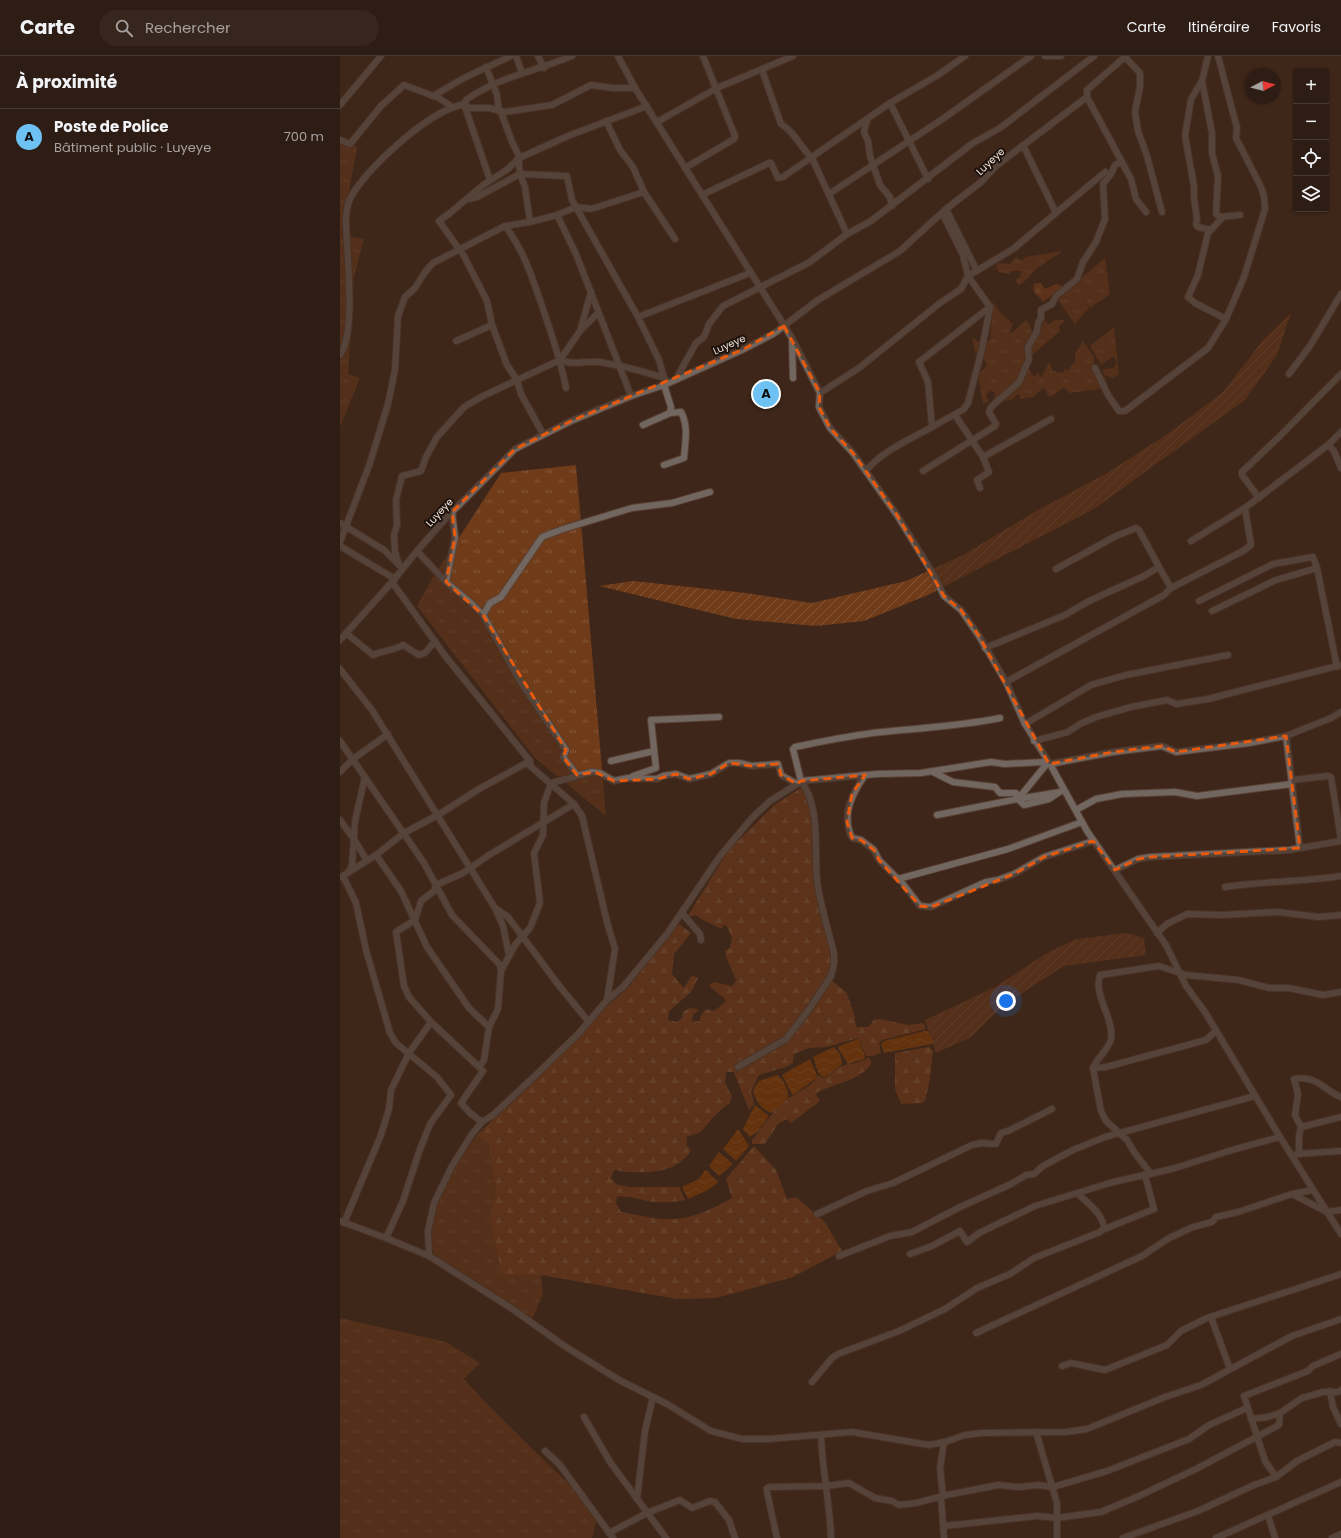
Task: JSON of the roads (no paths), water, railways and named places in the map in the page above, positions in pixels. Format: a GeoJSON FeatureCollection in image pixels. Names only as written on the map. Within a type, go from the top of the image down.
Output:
{"type":"FeatureCollection","features":[{"type":"Feature","properties":{"kind":"street"},"geometry":{"type":"LineString","coordinates":[[340,105],[381,56]]}},
{"type":"Feature","properties":{"kind":"street"},"geometry":{"type":"LineString","coordinates":[[433,96],[456,82],[511,56]]}},
{"type":"Feature","properties":{"kind":"street"},"geometry":{"type":"LineString","coordinates":[[516,56],[522,73]]}},
{"type":"Feature","properties":{"kind":"street"},"geometry":{"type":"LineString","coordinates":[[538,56],[544,68]]}},
{"type":"Feature","properties":{"kind":"street"},"geometry":{"type":"LineString","coordinates":[[340,355],[345,348],[349,315],[346,216],[350,197],[371,171],[400,142],[421,125],[452,107],[464,104],[467,99],[493,84],[522,73],[544,68],[572,56]]}},
{"type":"Feature","properties":{"kind":"street"},"geometry":{"type":"LineString","coordinates":[[618,56],[635,88],[792,338],[820,393],[819,407],[830,428],[853,453],[907,531],[935,577],[944,596],[961,610],[1006,682],[1034,741],[1093,841],[1115,870],[1166,945],[1186,986],[1216,1031],[1341,1234]]}},
{"type":"Feature","properties":{"kind":"street"},"geometry":{"type":"LineString","coordinates":[[685,168],[735,138],[736,135],[703,56]]}},
{"type":"Feature","properties":{"kind":"street"},"geometry":{"type":"LineString","coordinates":[[657,122],[717,88],[792,56]]}},
{"type":"Feature","properties":{"kind":"street"},"geometry":{"type":"LineString","coordinates":[[702,194],[769,163],[771,163],[778,178],[783,177],[890,103],[938,75],[965,56]]}},
{"type":"Feature","properties":{"kind":"street"},"geometry":{"type":"LineString","coordinates":[[829,194],[910,141],[1031,56]]}},
{"type":"Feature","properties":{"kind":"street"},"geometry":{"type":"LineString","coordinates":[[1045,56],[1061,56]]}},
{"type":"Feature","properties":{"kind":"street"},"geometry":{"type":"LineString","coordinates":[[676,379],[696,343],[704,337],[709,324],[723,306],[810,262],[846,234],[892,206],[973,144],[1000,128],[1094,56]]}},
{"type":"Feature","properties":{"kind":"street"},"geometry":{"type":"LineString","coordinates":[[1208,56],[1202,81],[1190,100],[1185,136],[1194,186],[1197,219],[1196,224],[1198,227],[1211,230]]}},
{"type":"Feature","properties":{"kind":"street"},"geometry":{"type":"LineString","coordinates":[[1095,368],[1108,395],[1119,411],[1123,412],[1208,348],[1226,319],[1249,264],[1265,209],[1264,196],[1261,187],[1236,138],[1237,128],[1218,56]]}},
{"type":"Feature","properties":{"kind":"street"},"geometry":{"type":"LineString","coordinates":[[1126,57],[1140,73],[1140,90],[1136,112],[1138,131],[1147,156],[1162,212]]}},
{"type":"Feature","properties":{"kind":"street","name":"Luyeye"},"geometry":{"type":"LineString","coordinates":[[340,640],[394,580],[401,567],[452,512],[515,449],[543,434],[744,349],[784,326],[818,300],[900,251],[944,211],[981,182],[996,166],[1087,97],[1087,90],[1126,57]]}},
{"type":"Feature","properties":{"kind":"street"},"geometry":{"type":"LineString","coordinates":[[486,67],[499,102],[500,111],[519,158],[520,174],[524,187],[530,222]]}},
{"type":"Feature","properties":{"kind":"street"},"geometry":{"type":"LineString","coordinates":[[762,70],[781,124],[789,129],[803,149],[812,158],[846,234]]}},
{"type":"Feature","properties":{"kind":"street"},"geometry":{"type":"LineString","coordinates":[[1202,81],[1212,133],[1212,153],[1218,176],[1216,214],[1219,217],[1240,215]]}},
{"type":"Feature","properties":{"kind":"street"},"geometry":{"type":"LineString","coordinates":[[340,140],[350,144],[381,106],[404,85],[433,96],[452,107]]}},
{"type":"Feature","properties":{"kind":"street"},"geometry":{"type":"LineString","coordinates":[[464,104],[470,108],[489,108],[505,112],[552,105],[591,85],[612,88],[635,88]]}},
{"type":"Feature","properties":{"kind":"street"},"geometry":{"type":"LineString","coordinates":[[1087,97],[1131,179],[1136,199],[1146,212]]}},
{"type":"Feature","properties":{"kind":"street"},"geometry":{"type":"LineString","coordinates":[[890,103],[928,179]]}},
{"type":"Feature","properties":{"kind":"street"},"geometry":{"type":"LineString","coordinates":[[464,104],[490,180]]}},
{"type":"Feature","properties":{"kind":"street"},"geometry":{"type":"LineString","coordinates":[[543,434],[521,394],[517,380],[507,365],[492,325],[487,301],[460,249],[439,221],[467,200],[481,186],[508,169],[519,158],[606,120],[647,106]]}},
{"type":"Feature","properties":{"kind":"street"},"geometry":{"type":"LineString","coordinates":[[606,120],[620,150],[633,167],[644,192],[675,240]]}},
{"type":"Feature","properties":{"kind":"street"},"geometry":{"type":"LineString","coordinates":[[866,120],[864,132],[868,141],[869,152],[880,185],[890,197],[892,206]]}},
{"type":"Feature","properties":{"kind":"street"},"geometry":{"type":"LineString","coordinates":[[1023,145],[1056,214]]}},
{"type":"Feature","properties":{"kind":"street"},"geometry":{"type":"LineString","coordinates":[[923,471],[973,441],[996,424],[989,412],[990,409],[1005,396],[1021,377],[1023,369],[1029,360],[1028,347],[1037,331],[1038,322],[1041,318],[1041,310],[1052,304],[1056,296],[1077,279],[1083,262],[1096,242],[1105,219],[1103,184],[1111,174],[1115,165],[1121,162]]}},
{"type":"Feature","properties":{"kind":"street"},"geometry":{"type":"LineString","coordinates":[[820,393],[859,368],[940,303],[961,290],[968,276],[1013,249],[1105,172]]}},
{"type":"Feature","properties":{"kind":"street"},"geometry":{"type":"LineString","coordinates":[[467,200],[477,197],[520,174],[567,176],[572,200],[638,317],[659,360],[671,407],[670,413]]}},
{"type":"Feature","properties":{"kind":"street"},"geometry":{"type":"LineString","coordinates":[[340,542],[370,462],[388,404],[396,370],[398,316],[405,297],[415,288],[424,272],[433,263],[445,259],[460,249],[505,226],[530,222],[557,215],[576,207],[591,209],[644,192]]}},
{"type":"Feature","properties":{"kind":"street"},"geometry":{"type":"LineString","coordinates":[[944,211],[977,271]]}},
{"type":"Feature","properties":{"kind":"street"},"geometry":{"type":"LineString","coordinates":[[866,471],[870,466],[892,450],[955,415],[964,409],[968,403],[981,355],[990,307],[968,276],[963,255],[944,211]]}},
{"type":"Feature","properties":{"kind":"street"},"geometry":{"type":"LineString","coordinates":[[557,215],[591,292],[631,396]]}},
{"type":"Feature","properties":{"kind":"street"},"geometry":{"type":"LineString","coordinates":[[1223,217],[1206,238],[1198,275],[1188,296],[1195,303],[1226,319]]}},
{"type":"Feature","properties":{"kind":"street"},"geometry":{"type":"LineString","coordinates":[[505,226],[514,238],[523,256],[560,360],[566,388]]}},
{"type":"Feature","properties":{"kind":"street"},"geometry":{"type":"LineString","coordinates":[[638,317],[750,273]]}},
{"type":"Feature","properties":{"kind":"street"},"geometry":{"type":"LineString","coordinates":[[580,331],[591,292]]}},
{"type":"Feature","properties":{"kind":"street"},"geometry":{"type":"LineString","coordinates":[[1289,374],[1310,346],[1341,294]]}},
{"type":"Feature","properties":{"kind":"street"},"geometry":{"type":"LineString","coordinates":[[932,427],[928,382],[919,362],[990,307]]}},
{"type":"Feature","properties":{"kind":"street"},"geometry":{"type":"LineString","coordinates":[[401,567],[395,552],[394,535],[397,525],[396,500],[402,476],[421,471],[426,456],[437,438],[464,407],[483,396],[560,360],[580,331],[598,313]]}},
{"type":"Feature","properties":{"kind":"street"},"geometry":{"type":"LineString","coordinates":[[456,341],[492,325]]}},
{"type":"Feature","properties":{"kind":"street"},"geometry":{"type":"LineString","coordinates":[[792,338],[793,378]]}},
{"type":"Feature","properties":{"kind":"street"},"geometry":{"type":"LineString","coordinates":[[560,360],[569,363],[598,362],[644,371],[665,382]]}},
{"type":"Feature","properties":{"kind":"street"},"geometry":{"type":"LineString","coordinates":[[1259,498],[1243,477],[1242,472],[1279,438],[1341,374]]}},
{"type":"Feature","properties":{"kind":"street"},"geometry":{"type":"LineString","coordinates":[[643,424],[670,413],[681,412],[684,418],[687,438],[684,458],[664,465]]}},
{"type":"Feature","properties":{"kind":"street"},"geometry":{"type":"LineString","coordinates":[[955,415],[983,457],[989,472],[977,480],[980,488]]}},
{"type":"Feature","properties":{"kind":"street"},"geometry":{"type":"LineString","coordinates":[[983,457],[1052,419]]}},
{"type":"Feature","properties":{"kind":"street"},"geometry":{"type":"LineString","coordinates":[[1191,541],[1259,498],[1328,445],[1341,432]]}},
{"type":"Feature","properties":{"kind":"street"},"geometry":{"type":"LineString","coordinates":[[1328,445],[1334,451],[1341,468]]}},
{"type":"Feature","properties":{"kind":"street"},"geometry":{"type":"LineString","coordinates":[[483,615],[490,603],[501,597],[542,537],[632,508],[672,503],[710,492]]}},
{"type":"Feature","properties":{"kind":"street"},"geometry":{"type":"LineString","coordinates":[[1006,682],[1164,595],[1171,588],[1243,551],[1251,545],[1245,508]]}},
{"type":"Feature","properties":{"kind":"street"},"geometry":{"type":"LineString","coordinates":[[446,582],[455,537],[452,512]]}},
{"type":"Feature","properties":{"kind":"street"},"geometry":{"type":"LineString","coordinates":[[340,523],[384,550],[401,567]]}},
{"type":"Feature","properties":{"kind":"street"},"geometry":{"type":"LineString","coordinates":[[1056,570],[1116,536],[1136,528],[1140,530],[1171,588]]}},
{"type":"Feature","properties":{"kind":"street"},"geometry":{"type":"LineString","coordinates":[[340,546],[394,580],[450,662],[530,761],[530,766],[574,804],[585,822],[586,836],[615,949],[607,1000]]}},
{"type":"Feature","properties":{"kind":"street"},"geometry":{"type":"LineString","coordinates":[[417,551],[446,582],[483,615],[520,681],[566,750],[563,757],[577,775]]}},
{"type":"Feature","properties":{"kind":"street"},"geometry":{"type":"LineString","coordinates":[[1034,741],[1068,732],[1080,724],[1096,717],[1150,703],[1167,700],[1176,704],[1208,699],[1339,666],[1317,568],[1313,557],[1273,564],[1199,601]]}},
{"type":"Feature","properties":{"kind":"street"},"geometry":{"type":"LineString","coordinates":[[985,648],[1065,615],[1089,601],[1144,576],[1159,567]]}},
{"type":"Feature","properties":{"kind":"street"},"geometry":{"type":"LineString","coordinates":[[1212,611],[1276,580],[1317,568]]}},
{"type":"Feature","properties":{"kind":"street"},"geometry":{"type":"LineString","coordinates":[[346,633],[373,655],[385,650],[394,650],[403,645],[420,656],[425,653],[435,641]]}},
{"type":"Feature","properties":{"kind":"street"},"geometry":{"type":"LineString","coordinates":[[1025,724],[1091,685],[1126,675],[1228,655]]}},
{"type":"Feature","properties":{"kind":"street"},"geometry":{"type":"LineString","coordinates":[[340,669],[372,710],[388,734],[471,867],[495,908],[503,926],[509,955]]}},
{"type":"Feature","properties":{"kind":"street"},"geometry":{"type":"LineString","coordinates":[[429,1256],[428,1231],[434,1203],[452,1166],[482,1122],[493,1115],[538,1073],[579,1033],[607,1000],[623,987],[682,913],[720,856],[752,818],[770,801],[799,783],[865,775],[932,772],[991,762],[1005,764],[1047,763],[1113,752],[1162,746],[1176,752],[1249,743],[1286,736],[1331,718],[1341,712]]}},
{"type":"Feature","properties":{"kind":"street"},"geometry":{"type":"LineString","coordinates":[[501,970],[522,936],[530,928],[540,904],[541,897],[534,853],[542,839],[544,800],[551,784],[577,775],[595,772],[612,781],[628,778],[655,769],[651,719],[719,717]]}},
{"type":"Feature","properties":{"kind":"street"},"geometry":{"type":"LineString","coordinates":[[799,783],[793,749],[795,747],[871,733],[973,724],[1000,718]]}},
{"type":"Feature","properties":{"kind":"street"},"geometry":{"type":"LineString","coordinates":[[340,772],[353,759],[388,734]]}},
{"type":"Feature","properties":{"kind":"street"},"geometry":{"type":"LineString","coordinates":[[1286,736],[1300,848]]}},
{"type":"Feature","properties":{"kind":"street"},"geometry":{"type":"LineString","coordinates":[[340,741],[424,863],[452,915],[500,965],[501,970],[498,1009],[490,1027],[484,1060],[479,1067]]}},
{"type":"Feature","properties":{"kind":"street"},"geometry":{"type":"LineString","coordinates":[[611,761],[654,751]]}},
{"type":"Feature","properties":{"kind":"street"},"geometry":{"type":"LineString","coordinates":[[344,876],[376,855],[404,833],[438,815],[479,789],[530,761]]}},
{"type":"Feature","properties":{"kind":"street"},"geometry":{"type":"LineString","coordinates":[[628,778],[657,779],[663,776],[676,774],[691,779],[711,774],[729,763],[739,763],[752,766],[778,764],[781,775],[799,783],[808,790],[815,830],[817,881],[834,953],[834,963],[831,976],[810,1008],[786,1039],[738,1067]]}},
{"type":"Feature","properties":{"kind":"street"},"geometry":{"type":"LineString","coordinates":[[1018,799],[1047,763]]}},
{"type":"Feature","properties":{"kind":"street"},"geometry":{"type":"LineString","coordinates":[[932,772],[953,782],[995,786],[1000,793],[1016,793],[1018,799]]}},
{"type":"Feature","properties":{"kind":"street"},"geometry":{"type":"LineString","coordinates":[[865,775],[852,794],[847,815],[849,831],[852,838],[861,840],[874,850],[879,860],[920,906],[931,907],[986,882],[998,880],[1014,874],[1044,857],[1093,841]]}},
{"type":"Feature","properties":{"kind":"street"},"geometry":{"type":"LineString","coordinates":[[1076,810],[1096,799],[1122,794],[1175,792],[1196,796],[1328,776],[1331,777],[1341,840],[1300,848],[1138,858],[1115,870]]}},
{"type":"Feature","properties":{"kind":"street"},"geometry":{"type":"LineString","coordinates":[[344,876],[352,866],[359,799],[365,777]]}},
{"type":"Feature","properties":{"kind":"street"},"geometry":{"type":"LineString","coordinates":[[936,815],[1048,793],[1060,792],[1066,794]]}},
{"type":"Feature","properties":{"kind":"street"},"geometry":{"type":"LineString","coordinates":[[461,1103],[484,1071],[431,1022],[409,997],[404,986],[396,932],[415,920],[421,901],[434,891],[436,885],[463,873],[574,804]]}},
{"type":"Feature","properties":{"kind":"street"},"geometry":{"type":"LineString","coordinates":[[340,820],[354,839],[367,861]]}},
{"type":"Feature","properties":{"kind":"street"},"geometry":{"type":"LineString","coordinates":[[898,880],[1008,849],[1050,835],[1082,822]]}},
{"type":"Feature","properties":{"kind":"street"},"geometry":{"type":"LineString","coordinates":[[376,855],[401,890],[427,947],[469,1008],[490,1027]]}},
{"type":"Feature","properties":{"kind":"street"},"geometry":{"type":"LineString","coordinates":[[344,876],[356,903],[366,950],[390,1033],[396,1043],[437,1077],[451,1095],[482,1122]]}},
{"type":"Feature","properties":{"kind":"street"},"geometry":{"type":"LineString","coordinates":[[1225,887],[1246,884],[1305,881],[1341,876]]}},
{"type":"Feature","properties":{"kind":"street"},"geometry":{"type":"LineString","coordinates":[[495,908],[508,917],[557,983],[588,1021]]}},
{"type":"Feature","properties":{"kind":"street"},"geometry":{"type":"LineString","coordinates":[[1157,933],[1167,924],[1186,914],[1222,915],[1278,912],[1319,917],[1341,915]]}},
{"type":"Feature","properties":{"kind":"street"},"geometry":{"type":"LineString","coordinates":[[682,913],[700,934],[701,940]]}},
{"type":"Feature","properties":{"kind":"street"},"geometry":{"type":"LineString","coordinates":[[812,1382],[832,1358],[838,1354],[899,1331],[945,1308],[977,1288],[1010,1274],[1034,1258],[1154,1209],[1148,1174],[1127,1140],[1106,1121],[1101,1111],[1093,1068],[1110,1041],[1112,1033],[1099,987],[1100,975],[1160,966],[1181,974],[1239,980],[1269,988],[1289,988],[1323,995],[1341,992]]}},
{"type":"Feature","properties":{"kind":"street"},"geometry":{"type":"LineString","coordinates":[[431,1022],[409,1053],[391,1090],[389,1109],[381,1135],[342,1222],[429,1256],[511,1308],[563,1345],[619,1380],[653,1397],[711,1432],[733,1438],[769,1439],[852,1432],[929,1445],[944,1442],[959,1436],[982,1433],[1066,1432],[1087,1429],[1165,1397],[1201,1385],[1292,1336],[1341,1319]]}},
{"type":"Feature","properties":{"kind":"street"},"geometry":{"type":"LineString","coordinates":[[1093,1068],[1106,1067],[1206,1040],[1216,1031]]}},
{"type":"Feature","properties":{"kind":"street"},"geometry":{"type":"LineString","coordinates":[[1299,1154],[1299,1136],[1301,1127],[1295,1115],[1298,1094],[1294,1079],[1319,1082],[1341,1097]]}},
{"type":"Feature","properties":{"kind":"street"},"geometry":{"type":"LineString","coordinates":[[386,1238],[403,1201],[430,1124],[451,1095]]}},
{"type":"Feature","properties":{"kind":"street"},"geometry":{"type":"LineString","coordinates":[[839,1256],[890,1236],[912,1232],[1011,1184],[1026,1175],[1034,1174],[1043,1166],[1073,1150],[1118,1132],[1255,1096]]}},
{"type":"Feature","properties":{"kind":"street"},"geometry":{"type":"LineString","coordinates":[[818,1214],[867,1192],[893,1183],[972,1145],[981,1142],[996,1144],[1001,1133],[1008,1131],[1052,1108]]}},
{"type":"Feature","properties":{"kind":"street"},"geometry":{"type":"LineString","coordinates":[[1301,1127],[1341,1117]]}},
{"type":"Feature","properties":{"kind":"street"},"geometry":{"type":"LineString","coordinates":[[910,1254],[932,1246],[960,1231],[966,1242],[979,1233],[1035,1206],[1113,1182],[1178,1168],[1248,1145],[1280,1137]]}},
{"type":"Feature","properties":{"kind":"street"},"geometry":{"type":"LineString","coordinates":[[1291,1155],[1341,1151]]}},
{"type":"Feature","properties":{"kind":"street"},"geometry":{"type":"LineString","coordinates":[[976,1333],[1138,1258],[1173,1236],[1193,1227],[1212,1222],[1216,1217],[1238,1212],[1292,1194],[1313,1190]]}},
{"type":"Feature","properties":{"kind":"street"},"geometry":{"type":"LineString","coordinates":[[1078,1194],[1098,1213],[1103,1223],[1102,1230]]}},
{"type":"Feature","properties":{"kind":"street"},"geometry":{"type":"LineString","coordinates":[[1292,1194],[1327,1212],[1341,1210]]}},
{"type":"Feature","properties":{"kind":"street"},"geometry":{"type":"LineString","coordinates":[[1062,1366],[1071,1363],[1105,1370],[1167,1345],[1181,1331],[1210,1317],[1341,1274]]}},
{"type":"Feature","properties":{"kind":"street"},"geometry":{"type":"LineString","coordinates":[[1210,1317],[1230,1369]]}},
{"type":"Feature","properties":{"kind":"street"},"geometry":{"type":"LineString","coordinates":[[1276,1477],[1265,1461],[1247,1408],[1244,1398],[1245,1395],[1308,1371],[1313,1366],[1341,1354]]}},
{"type":"Feature","properties":{"kind":"street"},"geometry":{"type":"LineString","coordinates":[[1251,1419],[1268,1417],[1280,1413],[1302,1398],[1330,1391],[1338,1392],[1341,1390]]}},
{"type":"Feature","properties":{"kind":"street"},"geometry":{"type":"LineString","coordinates":[[1330,1391],[1333,1407],[1341,1424]]}},
{"type":"Feature","properties":{"kind":"street"},"geometry":{"type":"LineString","coordinates":[[637,1499],[645,1431],[653,1397]]}},
{"type":"Feature","properties":{"kind":"street"},"geometry":{"type":"LineString","coordinates":[[777,1538],[769,1506],[768,1488],[789,1486],[826,1486],[852,1483],[875,1498],[892,1500],[899,1505],[916,1503],[942,1496],[998,1485],[1019,1488],[1038,1485],[1053,1488],[1107,1471],[1189,1439],[1209,1425],[1247,1408]]}},
{"type":"Feature","properties":{"kind":"street"},"geometry":{"type":"LineString","coordinates":[[944,1526],[1037,1516],[1057,1518],[1104,1511],[1189,1473],[1257,1438],[1279,1425],[1280,1413]]}},
{"type":"Feature","properties":{"kind":"street"},"geometry":{"type":"LineString","coordinates":[[584,1417],[610,1462],[666,1538]]}},
{"type":"Feature","properties":{"kind":"street"},"geometry":{"type":"LineString","coordinates":[[1036,1432],[1053,1488],[1057,1518],[1057,1538]]}},
{"type":"Feature","properties":{"kind":"street"},"geometry":{"type":"LineString","coordinates":[[821,1435],[822,1468],[826,1486],[831,1538]]}},
{"type":"Feature","properties":{"kind":"street"},"geometry":{"type":"LineString","coordinates":[[944,1442],[940,1468],[944,1538]]}},
{"type":"Feature","properties":{"kind":"street"},"geometry":{"type":"LineString","coordinates":[[1122,1538],[1132,1536],[1198,1511],[1254,1485],[1276,1477],[1297,1461],[1335,1442],[1341,1443]]}},
{"type":"Feature","properties":{"kind":"street"},"geometry":{"type":"LineString","coordinates":[[545,1451],[560,1465],[611,1535],[647,1513],[680,1500],[692,1508],[710,1501],[715,1502],[722,1509],[729,1520],[735,1538]]}},
{"type":"Feature","properties":{"kind":"street"},"geometry":{"type":"LineString","coordinates":[[1216,1538],[1308,1495],[1341,1482]]}},
{"type":"Feature","properties":{"kind":"street"},"geometry":{"type":"LineString","coordinates":[[1268,1515],[1275,1538]]}},
{"type":"Feature","properties":{"kind":"street"},"geometry":{"type":"LineString","coordinates":[[1332,1538],[1341,1534]]}},
{"type":"Feature","properties":{"kind":"water"},"geometry":{"type":"Polygon","coordinates":[[[928,1031],[933,1041],[932,1044],[884,1053],[881,1044],[884,1041],[928,1031]]]}},
{"type":"Feature","properties":{"kind":"water"},"geometry":{"type":"Polygon","coordinates":[[[859,1039],[865,1056],[864,1059],[848,1064],[838,1048],[839,1046],[859,1039]]]}},
{"type":"Feature","properties":{"kind":"water"},"geometry":{"type":"Polygon","coordinates":[[[834,1047],[840,1054],[842,1064],[827,1076],[823,1077],[818,1072],[813,1057],[834,1047]]]}},
{"type":"Feature","properties":{"kind":"water"},"geometry":{"type":"Polygon","coordinates":[[[810,1059],[817,1075],[815,1079],[793,1095],[782,1075],[810,1059]]]}},
{"type":"Feature","properties":{"kind":"water"},"geometry":{"type":"Polygon","coordinates":[[[777,1075],[785,1085],[788,1092],[788,1098],[772,1113],[765,1110],[755,1098],[753,1090],[759,1081],[777,1075]]]}},
{"type":"Feature","properties":{"kind":"water"},"geometry":{"type":"Polygon","coordinates":[[[755,1105],[769,1116],[758,1131],[750,1137],[743,1129],[755,1105]]]}},
{"type":"Feature","properties":{"kind":"water"},"geometry":{"type":"Polygon","coordinates":[[[738,1129],[749,1146],[736,1161],[723,1149],[738,1129]]]}},
{"type":"Feature","properties":{"kind":"water"},"geometry":{"type":"Polygon","coordinates":[[[719,1152],[733,1164],[719,1176],[709,1166],[719,1152]]]}},
{"type":"Feature","properties":{"kind":"water"},"geometry":{"type":"Polygon","coordinates":[[[705,1170],[718,1182],[708,1190],[688,1199],[682,1187],[699,1179],[705,1170]]]}},
{"type":"Feature","properties":{"kind":"place","name":"Poste de Police"},"geometry":{"type":"Point","coordinates":[766,394]}}]}
